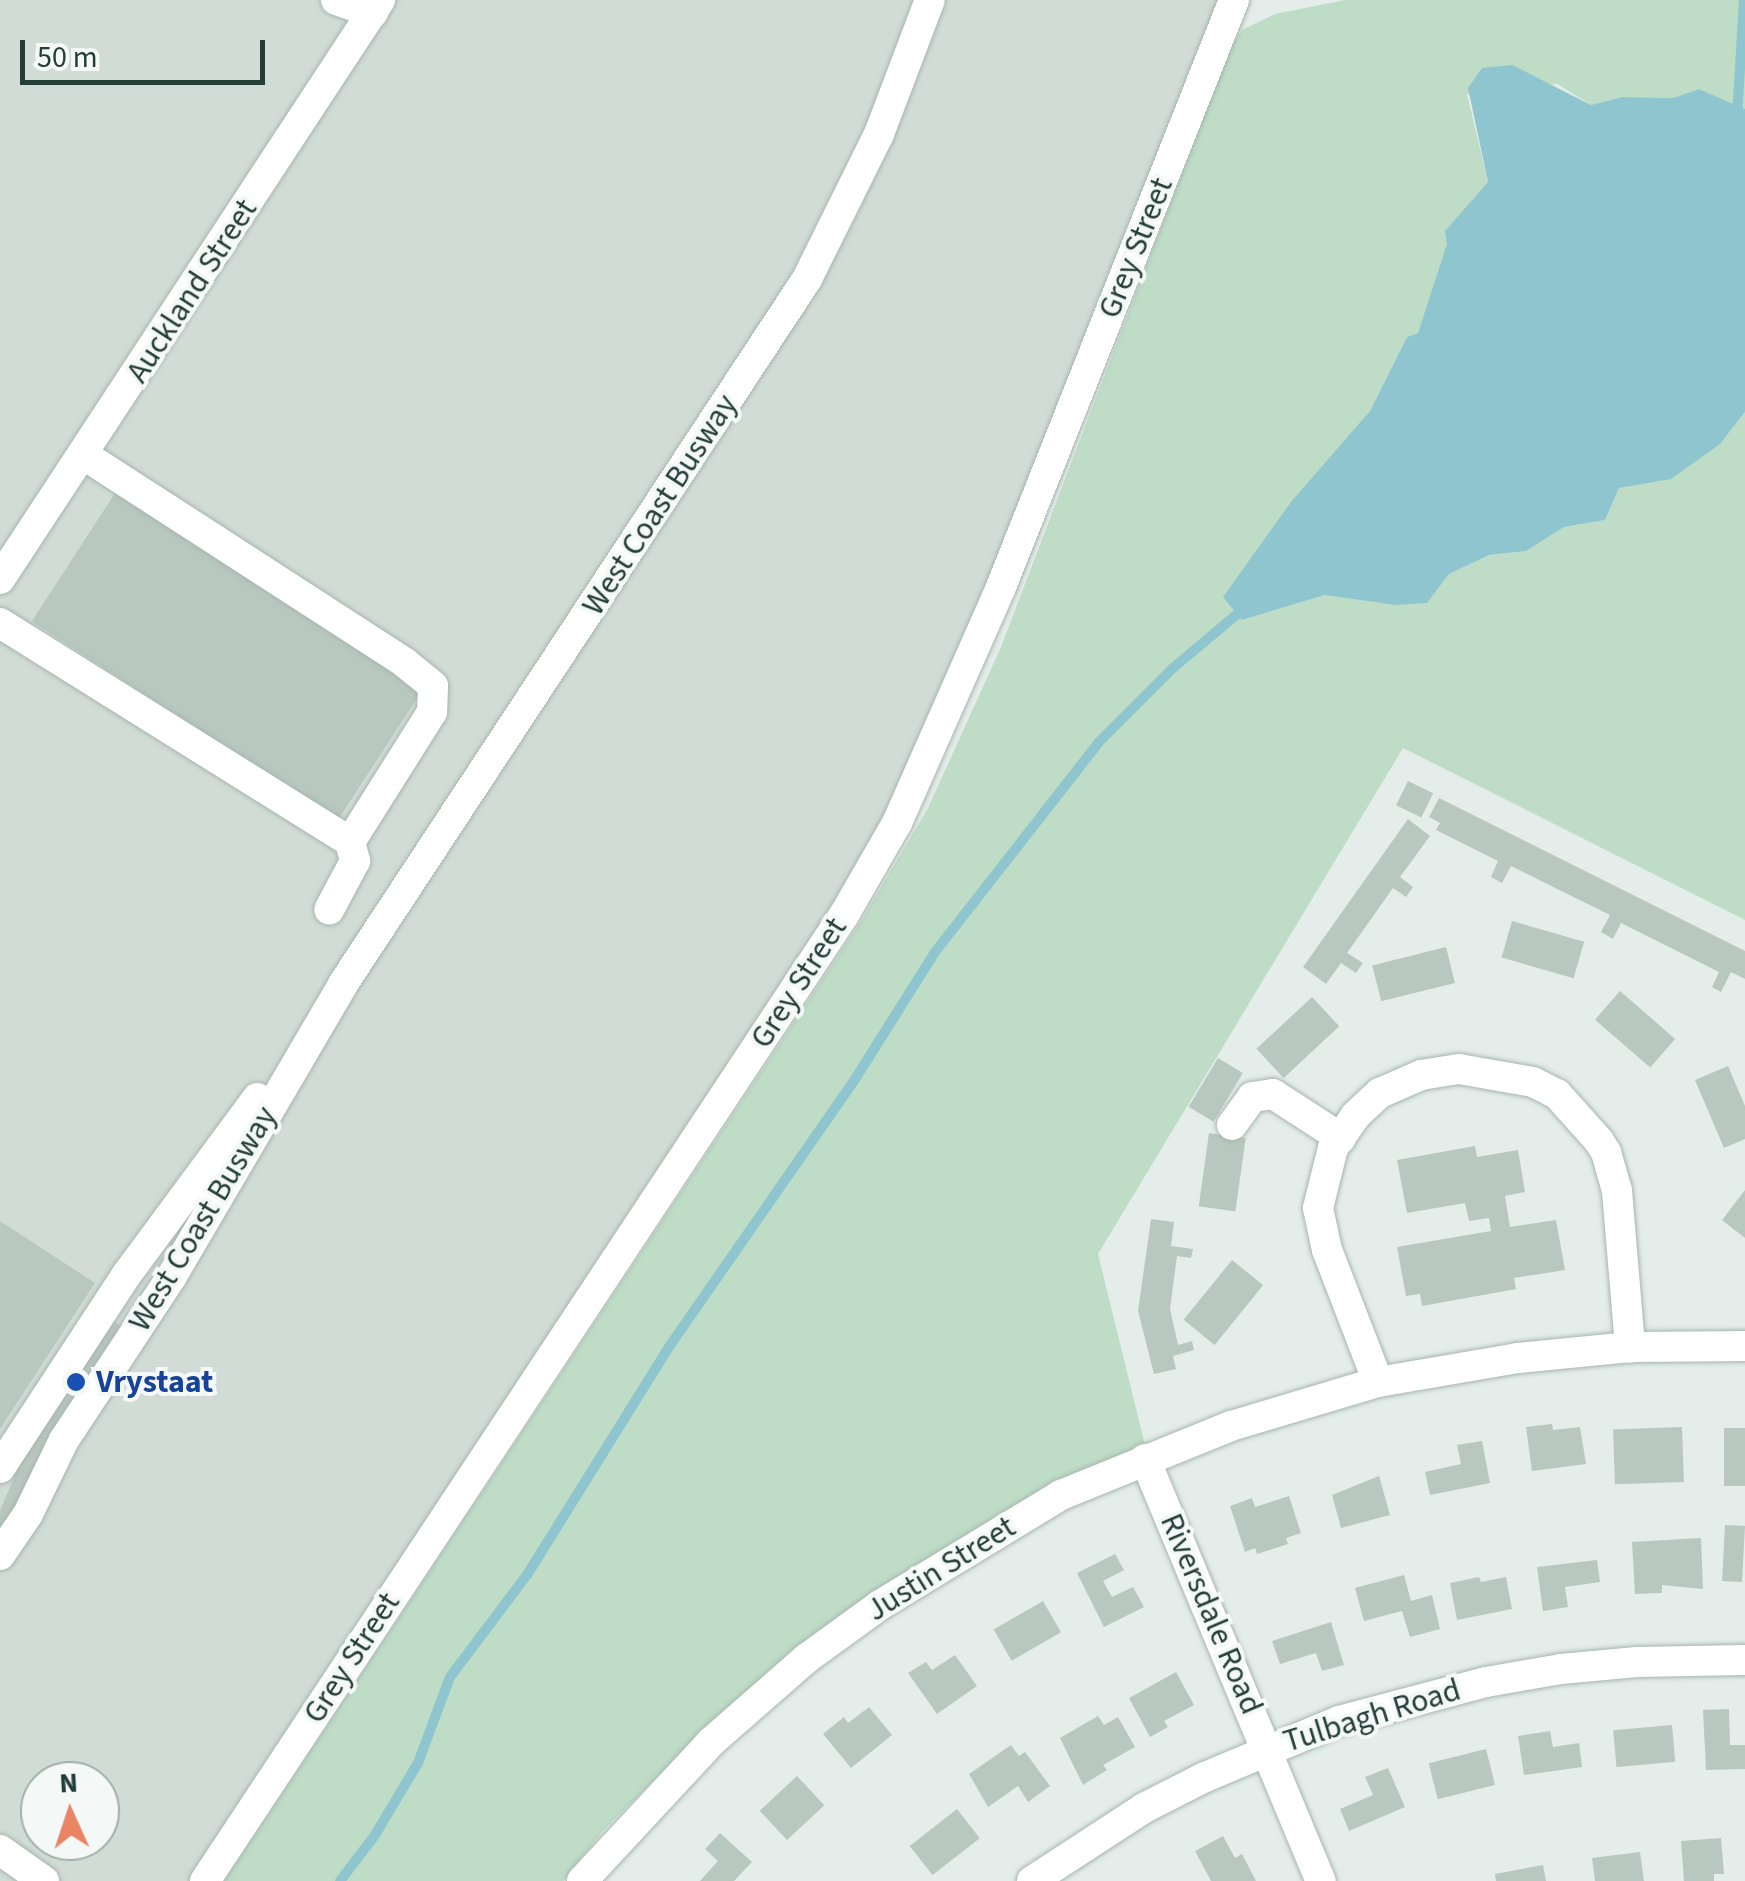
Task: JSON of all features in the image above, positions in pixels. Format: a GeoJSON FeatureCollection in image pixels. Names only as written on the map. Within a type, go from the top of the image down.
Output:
{"type":"FeatureCollection","features":[{"type":"Feature","properties":{"kind":"street"},"geometry":{"type":"LineString","coordinates":[[336,0],[377,7]]}},
{"type":"Feature","properties":{"kind":"street","name":"West Coast Busway"},"geometry":{"type":"LineString","coordinates":[[0,1555],[28,1514],[64,1440],[172,1276],[344,984],[807,279],[879,134],[930,0]]}},
{"type":"Feature","properties":{"kind":"street","name":"Grey Street"},"geometry":{"type":"LineString","coordinates":[[205,1881],[844,915],[897,823],[1002,587],[1238,5]]}},
{"type":"Feature","properties":{"kind":"street","name":"Auckland Street"},"geometry":{"type":"LineString","coordinates":[[0,579],[377,7]]}},
{"type":"Feature","properties":{"kind":"street"},"geometry":{"type":"LineString","coordinates":[[84,455],[405,662],[433,686],[432,712],[350,842],[354,860],[329,910]]}},
{"type":"Feature","properties":{"kind":"street"},"geometry":{"type":"LineString","coordinates":[[0,623],[350,842]]}},
{"type":"Feature","properties":{"kind":"street","name":"West Coast Busway"},"geometry":{"type":"LineString","coordinates":[[0,1468],[127,1274],[344,984]]}},
{"type":"Feature","properties":{"kind":"street"},"geometry":{"type":"LineString","coordinates":[[1378,1382],[1326,1250],[1318,1208],[1329,1161],[1340,1138],[1380,1092],[1422,1075],[1459,1070],[1497,1073],[1557,1094],[1606,1152],[1616,1192],[1630,1347]]}},
{"type":"Feature","properties":{"kind":"street"},"geometry":{"type":"LineString","coordinates":[[1232,1125],[1252,1097],[1273,1094],[1340,1138]]}},
{"type":"Feature","properties":{"kind":"street","name":"Justin Street"},"geometry":{"type":"LineString","coordinates":[[595,1877],[710,1742],[808,1658],[880,1605],[1061,1495],[1231,1426],[1378,1382],[1518,1358],[1630,1347],[1745,1346]]}},
{"type":"Feature","properties":{"kind":"street","name":"Riversdale Road"},"geometry":{"type":"LineString","coordinates":[[1145,1459],[1321,1881]]}},
{"type":"Feature","properties":{"kind":"street","name":"Tulbagh Road"},"geometry":{"type":"LineString","coordinates":[[1032,1881],[1144,1808],[1267,1748],[1393,1704],[1486,1682],[1637,1662],[1745,1660]]}},
{"type":"Feature","properties":{"kind":"street"},"geometry":{"type":"LineString","coordinates":[[0,1850],[44,1881]]}},
{"type":"Feature","properties":{"kind":"shaded area"},"geometry":{"type":"Polygon","coordinates":[[[0,0],[1234,0],[897,823],[205,1881],[0,1881],[0,0]]]}},
{"type":"Feature","properties":{"kind":"green space"},"geometry":{"type":"Polygon","coordinates":[[[1345,0],[1745,0],[1745,109],[1699,89],[1673,98],[1622,97],[1591,105],[1557,84],[1467,94],[1488,182],[1446,231],[1448,244],[1418,333],[1407,337],[1370,411],[1283,516],[1242,620],[1325,595],[1426,603],[1449,574],[1489,555],[1526,551],[1564,527],[1605,520],[1619,488],[1643,483],[1720,444],[1745,412],[1745,920],[1403,748],[1098,1254],[1145,1445],[995,1517],[873,1593],[669,1765],[603,1831],[563,1881],[224,1881],[861,921],[928,808],[1001,647],[1230,47],[1242,30],[1275,14],[1345,0]]]}},
{"type":"Feature","properties":{"kind":"water"},"geometry":{"type":"Polygon","coordinates":[[[1512,65],[1591,105],[1622,97],[1673,98],[1699,89],[1745,109],[1745,412],[1720,444],[1671,479],[1619,488],[1605,520],[1564,527],[1526,551],[1489,555],[1449,574],[1427,603],[1396,605],[1325,595],[1242,620],[1223,597],[1291,502],[1370,411],[1407,337],[1418,333],[1447,244],[1445,231],[1488,182],[1468,88],[1482,68],[1512,65]]]}},
{"type":"Feature","properties":{"kind":"building"},"geometry":{"type":"Polygon","coordinates":[[[119,487],[425,686],[338,820],[32,621],[119,487]]]}},
{"type":"Feature","properties":{"kind":"building"},"geometry":{"type":"Polygon","coordinates":[[[1408,781],[1433,793],[1421,818],[1396,805],[1408,781]]]}},
{"type":"Feature","properties":{"kind":"building"},"geometry":{"type":"Polygon","coordinates":[[[1439,798],[1745,951],[1745,979],[1731,972],[1721,992],[1712,987],[1719,972],[1621,923],[1613,939],[1601,932],[1610,915],[1511,866],[1502,883],[1491,877],[1498,861],[1436,830],[1440,823],[1429,817],[1439,798]]]}},
{"type":"Feature","properties":{"kind":"building"},"geometry":{"type":"Polygon","coordinates":[[[1408,819],[1430,836],[1400,877],[1413,887],[1406,897],[1393,888],[1347,953],[1363,963],[1356,973],[1341,963],[1326,984],[1303,967],[1408,819]]]}},
{"type":"Feature","properties":{"kind":"building"},"geometry":{"type":"Polygon","coordinates":[[[1512,921],[1584,942],[1574,978],[1502,958],[1512,921]]]}},
{"type":"Feature","properties":{"kind":"building"},"geometry":{"type":"Polygon","coordinates":[[[1446,947],[1455,983],[1381,1001],[1372,965],[1446,947]]]}},
{"type":"Feature","properties":{"kind":"building"},"geometry":{"type":"Polygon","coordinates":[[[1620,991],[1675,1039],[1650,1068],[1595,1020],[1620,991]]]}},
{"type":"Feature","properties":{"kind":"building"},"geometry":{"type":"Polygon","coordinates":[[[1312,997],[1339,1026],[1284,1078],[1256,1049],[1312,997]]]}},
{"type":"Feature","properties":{"kind":"building"},"geometry":{"type":"Polygon","coordinates":[[[1218,1058],[1243,1073],[1214,1122],[1189,1107],[1218,1058]]]}},
{"type":"Feature","properties":{"kind":"building"},"geometry":{"type":"Polygon","coordinates":[[[1728,1066],[1745,1106],[1745,1139],[1724,1148],[1695,1080],[1728,1066]]]}},
{"type":"Feature","properties":{"kind":"building"},"geometry":{"type":"Polygon","coordinates":[[[1209,1133],[1246,1138],[1235,1211],[1199,1206],[1209,1133]]]}},
{"type":"Feature","properties":{"kind":"building"},"geometry":{"type":"Polygon","coordinates":[[[1475,1146],[1477,1157],[1518,1150],[1525,1192],[1505,1196],[1510,1227],[1556,1220],[1565,1270],[1514,1278],[1516,1289],[1422,1306],[1420,1294],[1406,1296],[1397,1247],[1491,1231],[1489,1218],[1469,1221],[1465,1203],[1407,1213],[1397,1160],[1475,1146]]]}},
{"type":"Feature","properties":{"kind":"building"},"geometry":{"type":"Polygon","coordinates":[[[1745,1190],[1745,1238],[1722,1220],[1745,1190]]]}},
{"type":"Feature","properties":{"kind":"building"},"geometry":{"type":"Polygon","coordinates":[[[1151,1219],[1174,1222],[1171,1246],[1193,1249],[1191,1258],[1177,1256],[1170,1309],[1178,1345],[1192,1341],[1194,1350],[1173,1356],[1176,1369],[1154,1374],[1138,1311],[1151,1219]]]}},
{"type":"Feature","properties":{"kind":"building"},"geometry":{"type":"Polygon","coordinates":[[[0,1221],[95,1283],[0,1429],[0,1221]]]}},
{"type":"Feature","properties":{"kind":"building"},"geometry":{"type":"Polygon","coordinates":[[[1232,1260],[1263,1285],[1215,1345],[1184,1320],[1232,1260]]]}},
{"type":"Feature","properties":{"kind":"building","name":"Vrystaat"},"geometry":{"type":"Polygon","coordinates":[[[109,1317],[122,1327],[45,1442],[17,1513],[0,1539],[0,1511],[31,1437],[109,1317]]]}},
{"type":"Feature","properties":{"kind":"building"},"geometry":{"type":"Polygon","coordinates":[[[1552,1424],[1553,1430],[1580,1427],[1586,1464],[1532,1471],[1526,1427],[1552,1424]]]}},
{"type":"Feature","properties":{"kind":"building"},"geometry":{"type":"Polygon","coordinates":[[[1682,1427],[1684,1482],[1615,1484],[1613,1429],[1682,1427]]]}},
{"type":"Feature","properties":{"kind":"building"},"geometry":{"type":"Polygon","coordinates":[[[1724,1428],[1745,1428],[1745,1486],[1724,1486],[1724,1428]]]}},
{"type":"Feature","properties":{"kind":"building"},"geometry":{"type":"Polygon","coordinates":[[[1482,1441],[1490,1483],[1430,1495],[1425,1472],[1461,1464],[1457,1445],[1482,1441]]]}},
{"type":"Feature","properties":{"kind":"building"},"geometry":{"type":"Polygon","coordinates":[[[1379,1476],[1390,1515],[1341,1528],[1332,1495],[1379,1476]]]}},
{"type":"Feature","properties":{"kind":"building"},"geometry":{"type":"Polygon","coordinates":[[[1289,1496],[1301,1533],[1286,1538],[1288,1544],[1257,1554],[1255,1548],[1245,1552],[1230,1506],[1252,1498],[1255,1507],[1289,1496]]]}},
{"type":"Feature","properties":{"kind":"building"},"geometry":{"type":"Polygon","coordinates":[[[1725,1525],[1745,1526],[1742,1582],[1722,1581],[1725,1525]]]}},
{"type":"Feature","properties":{"kind":"building"},"geometry":{"type":"Polygon","coordinates":[[[1701,1538],[1703,1589],[1662,1585],[1662,1593],[1635,1594],[1632,1542],[1701,1538]]]}},
{"type":"Feature","properties":{"kind":"building"},"geometry":{"type":"Polygon","coordinates":[[[1115,1554],[1124,1570],[1103,1581],[1112,1597],[1133,1587],[1144,1607],[1104,1627],[1077,1573],[1115,1554]]]}},
{"type":"Feature","properties":{"kind":"building"},"geometry":{"type":"Polygon","coordinates":[[[1597,1560],[1600,1582],[1565,1587],[1568,1607],[1543,1611],[1537,1567],[1597,1560]]]}},
{"type":"Feature","properties":{"kind":"building"},"geometry":{"type":"Polygon","coordinates":[[[1404,1575],[1411,1601],[1432,1595],[1440,1629],[1410,1637],[1402,1611],[1364,1621],[1355,1588],[1404,1575]]]}},
{"type":"Feature","properties":{"kind":"building"},"geometry":{"type":"Polygon","coordinates":[[[1479,1577],[1481,1582],[1506,1577],[1512,1609],[1457,1620],[1450,1583],[1479,1577]]]}},
{"type":"Feature","properties":{"kind":"building"},"geometry":{"type":"Polygon","coordinates":[[[1043,1601],[1061,1632],[1012,1661],[994,1630],[1043,1601]]]}},
{"type":"Feature","properties":{"kind":"building"},"geometry":{"type":"Polygon","coordinates":[[[1331,1622],[1344,1665],[1322,1671],[1316,1653],[1280,1664],[1272,1641],[1331,1622]]]}},
{"type":"Feature","properties":{"kind":"building"},"geometry":{"type":"Polygon","coordinates":[[[955,1655],[977,1686],[937,1714],[908,1673],[926,1662],[932,1670],[955,1655]]]}},
{"type":"Feature","properties":{"kind":"building"},"geometry":{"type":"Polygon","coordinates":[[[1176,1672],[1194,1705],[1164,1721],[1168,1727],[1150,1737],[1129,1698],[1176,1672]]]}},
{"type":"Feature","properties":{"kind":"building"},"geometry":{"type":"Polygon","coordinates":[[[869,1707],[892,1735],[851,1768],[823,1734],[844,1717],[848,1723],[869,1707]]]}},
{"type":"Feature","properties":{"kind":"building"},"geometry":{"type":"Polygon","coordinates":[[[1729,1709],[1730,1745],[1745,1745],[1745,1769],[1706,1770],[1703,1710],[1729,1709]]]}},
{"type":"Feature","properties":{"kind":"building"},"geometry":{"type":"Polygon","coordinates":[[[1098,1716],[1104,1725],[1118,1717],[1135,1747],[1103,1765],[1107,1770],[1083,1785],[1060,1738],[1098,1716]]]}},
{"type":"Feature","properties":{"kind":"building"},"geometry":{"type":"Polygon","coordinates":[[[1672,1725],[1675,1762],[1616,1767],[1613,1730],[1672,1725]]]}},
{"type":"Feature","properties":{"kind":"building"},"geometry":{"type":"Polygon","coordinates":[[[1550,1731],[1553,1747],[1579,1743],[1582,1767],[1524,1775],[1518,1736],[1550,1731]]]}},
{"type":"Feature","properties":{"kind":"building"},"geometry":{"type":"Polygon","coordinates":[[[1011,1745],[1019,1756],[1025,1752],[1050,1786],[1028,1802],[1018,1786],[988,1807],[969,1774],[1011,1745]]]}},
{"type":"Feature","properties":{"kind":"building"},"geometry":{"type":"Polygon","coordinates":[[[1486,1749],[1495,1785],[1438,1799],[1429,1763],[1486,1749]]]}},
{"type":"Feature","properties":{"kind":"building"},"geometry":{"type":"Polygon","coordinates":[[[1388,1768],[1405,1807],[1349,1831],[1340,1809],[1373,1795],[1365,1777],[1388,1768]]]}},
{"type":"Feature","properties":{"kind":"building"},"geometry":{"type":"Polygon","coordinates":[[[797,1776],[824,1805],[787,1840],[760,1811],[797,1776]]]}},
{"type":"Feature","properties":{"kind":"building"},"geometry":{"type":"Polygon","coordinates":[[[957,1809],[980,1838],[932,1875],[910,1846],[957,1809]]]}},
{"type":"Feature","properties":{"kind":"building"},"geometry":{"type":"Polygon","coordinates":[[[720,1833],[752,1862],[734,1881],[700,1881],[718,1861],[705,1849],[720,1833]]]}},
{"type":"Feature","properties":{"kind":"building"},"geometry":{"type":"Polygon","coordinates":[[[1223,1836],[1235,1858],[1242,1854],[1256,1881],[1211,1881],[1195,1851],[1223,1836]]]}},
{"type":"Feature","properties":{"kind":"building"},"geometry":{"type":"Polygon","coordinates":[[[1721,1838],[1724,1874],[1714,1874],[1714,1881],[1684,1881],[1681,1841],[1721,1838]]]}},
{"type":"Feature","properties":{"kind":"building"},"geometry":{"type":"Polygon","coordinates":[[[1640,1852],[1644,1881],[1595,1881],[1592,1858],[1640,1852]]]}},
{"type":"Feature","properties":{"kind":"building"},"geometry":{"type":"Polygon","coordinates":[[[1543,1865],[1546,1881],[1496,1881],[1495,1874],[1543,1865]]]}},
{"type":"Feature","properties":{"kind":"waterway"},"geometry":{"type":"LineString","coordinates":[[1737,118],[1744,0]]}},
{"type":"Feature","properties":{"kind":"waterway"},"geometry":{"type":"LineString","coordinates":[[340,1881],[375,1835],[418,1763],[450,1677],[527,1575],[671,1344],[857,1076],[935,952],[1099,742],[1173,668],[1247,606]]}},
{"type":"Feature","properties":{"kind":"place","name":"Vrystaat"},"geometry":{"type":"Point","coordinates":[76,1382]}}]}
